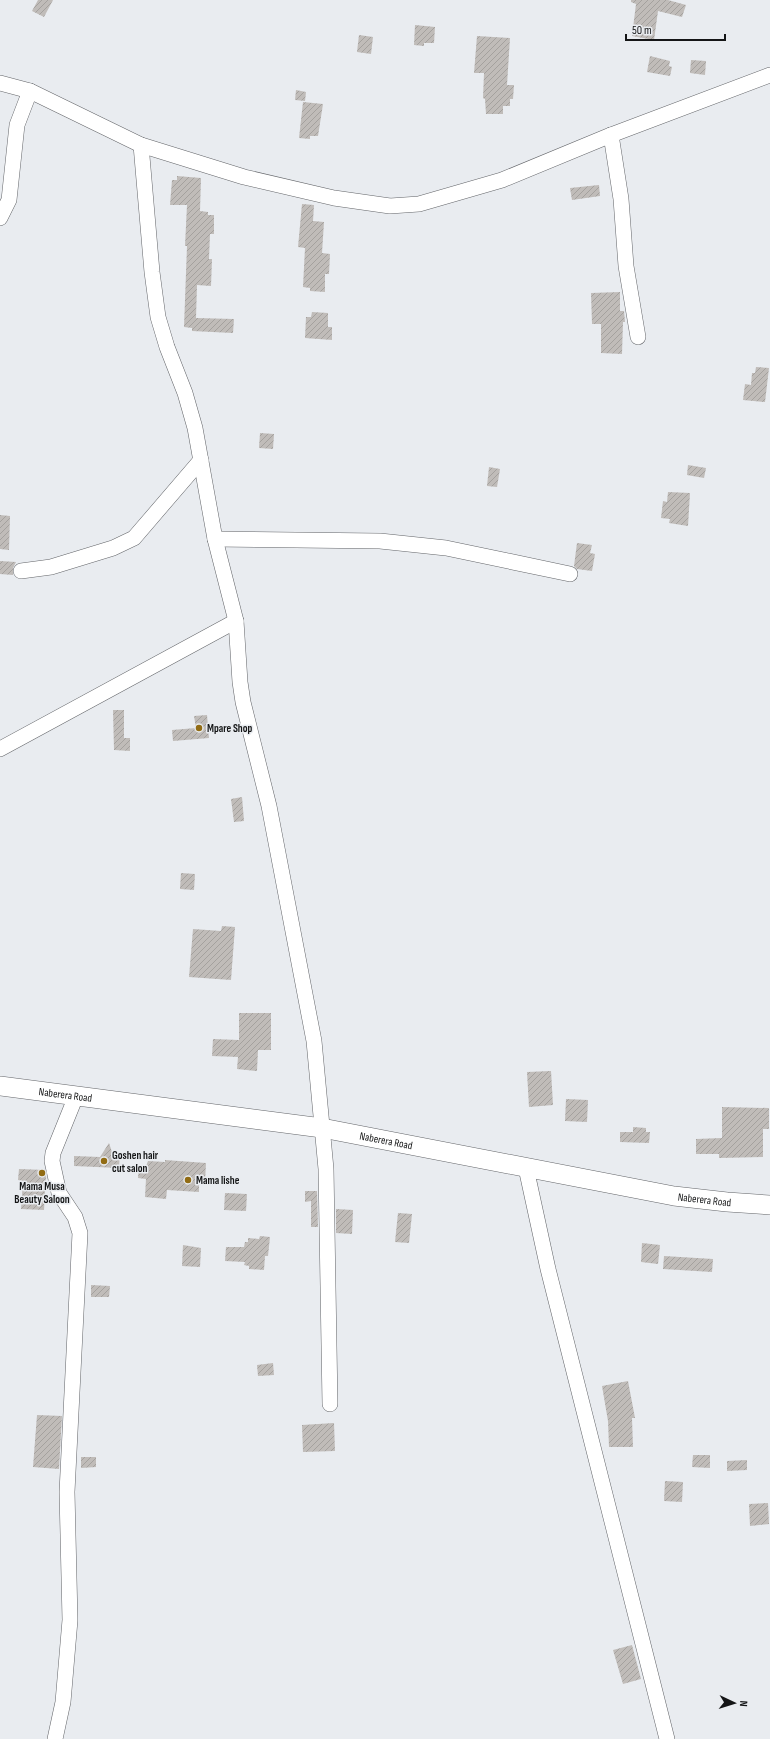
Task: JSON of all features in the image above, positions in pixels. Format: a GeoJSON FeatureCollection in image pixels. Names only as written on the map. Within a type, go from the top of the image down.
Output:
{"type":"FeatureCollection","features":[{"type":"Feature","properties":{"kind":"street"},"geometry":{"type":"LineString","coordinates":[[0,83],[30,91],[141,145],[244,177],[334,198],[390,206],[419,204],[502,180],[611,135],[770,75]]}},
{"type":"Feature","properties":{"kind":"street"},"geometry":{"type":"LineString","coordinates":[[0,218],[9,200],[17,125],[30,91]]}},
{"type":"Feature","properties":{"kind":"street"},"geometry":{"type":"LineString","coordinates":[[611,135],[620,199],[626,266],[638,337]]}},
{"type":"Feature","properties":{"kind":"street"},"geometry":{"type":"LineString","coordinates":[[141,145],[152,272],[158,317],[167,347],[185,393],[195,428],[215,540],[236,621],[240,682],[243,702],[269,806],[314,1041],[326,1169],[330,1404]]}},
{"type":"Feature","properties":{"kind":"street"},"geometry":{"type":"LineString","coordinates":[[21,571],[51,567],[113,548],[134,538],[201,460]]}},
{"type":"Feature","properties":{"kind":"street"},"geometry":{"type":"LineString","coordinates":[[215,540],[387,541],[446,548],[570,574]]}},
{"type":"Feature","properties":{"kind":"street"},"geometry":{"type":"LineString","coordinates":[[0,749],[236,621]]}},
{"type":"Feature","properties":{"kind":"street","name":"Naberera Road"},"geometry":{"type":"LineString","coordinates":[[0,1086],[322,1128],[674,1196],[770,1205]]}},
{"type":"Feature","properties":{"kind":"street"},"geometry":{"type":"LineString","coordinates":[[55,1739],[63,1702],[70,1620],[67,1492],[80,1233],[75,1217],[56,1186],[52,1157],[76,1096]]}},
{"type":"Feature","properties":{"kind":"street"},"geometry":{"type":"LineString","coordinates":[[526,1168],[548,1269],[667,1739]]}},
{"type":"Feature","properties":{"kind":"building"},"geometry":{"type":"Polygon","coordinates":[[[38,0],[53,0],[44,17],[32,11],[38,0]]]}},
{"type":"Feature","properties":{"kind":"building"},"geometry":{"type":"Polygon","coordinates":[[[631,0],[668,0],[686,5],[682,17],[658,11],[654,40],[632,36],[636,4],[631,2],[631,0]]]}},
{"type":"Feature","properties":{"kind":"building"},"geometry":{"type":"Polygon","coordinates":[[[415,25],[435,27],[434,43],[424,43],[424,46],[414,45],[415,25]]]}},
{"type":"Feature","properties":{"kind":"building"},"geometry":{"type":"Polygon","coordinates":[[[359,35],[373,37],[371,54],[357,52],[359,35]]]}},
{"type":"Feature","properties":{"kind":"building"},"geometry":{"type":"Polygon","coordinates":[[[477,36],[510,38],[507,85],[514,85],[513,99],[510,99],[510,106],[503,106],[503,114],[486,114],[485,99],[483,98],[484,73],[474,73],[477,36]]]}},
{"type":"Feature","properties":{"kind":"building"},"geometry":{"type":"Polygon","coordinates":[[[650,56],[670,61],[669,66],[672,67],[670,76],[647,72],[650,56]]]}},
{"type":"Feature","properties":{"kind":"building"},"geometry":{"type":"Polygon","coordinates":[[[691,60],[706,61],[705,75],[690,73],[691,60]]]}},
{"type":"Feature","properties":{"kind":"building"},"geometry":{"type":"Polygon","coordinates":[[[296,90],[306,92],[305,101],[295,100],[296,90]]]}},
{"type":"Feature","properties":{"kind":"building"},"geometry":{"type":"Polygon","coordinates":[[[303,102],[323,104],[318,136],[310,136],[310,139],[299,138],[303,102]]]}},
{"type":"Feature","properties":{"kind":"building"},"geometry":{"type":"Polygon","coordinates":[[[177,176],[201,178],[200,211],[208,212],[208,215],[214,215],[214,234],[210,234],[209,259],[212,259],[211,286],[197,285],[196,318],[234,319],[233,333],[192,331],[192,328],[184,327],[187,205],[170,205],[172,180],[177,180],[177,176]]]}},
{"type":"Feature","properties":{"kind":"building"},"geometry":{"type":"Polygon","coordinates":[[[599,185],[600,196],[572,200],[570,188],[599,185]]]}},
{"type":"Feature","properties":{"kind":"building"},"geometry":{"type":"Polygon","coordinates":[[[302,204],[314,205],[313,221],[324,222],[322,253],[330,254],[329,274],[325,274],[325,292],[310,291],[310,288],[303,287],[305,248],[298,247],[302,204]]]}},
{"type":"Feature","properties":{"kind":"building"},"geometry":{"type":"Polygon","coordinates":[[[620,292],[620,311],[624,311],[625,322],[623,322],[622,354],[601,353],[601,324],[592,324],[591,293],[620,292]]]}},
{"type":"Feature","properties":{"kind":"building"},"geometry":{"type":"Polygon","coordinates":[[[312,312],[328,313],[328,327],[332,327],[332,340],[305,338],[306,317],[311,317],[312,312]]]}},
{"type":"Feature","properties":{"kind":"building"},"geometry":{"type":"Polygon","coordinates":[[[756,367],[769,368],[765,402],[743,400],[745,384],[751,385],[752,373],[755,373],[756,367]]]}},
{"type":"Feature","properties":{"kind":"building"},"geometry":{"type":"Polygon","coordinates":[[[260,433],[274,434],[273,449],[259,448],[260,433]]]}},
{"type":"Feature","properties":{"kind":"building"},"geometry":{"type":"Polygon","coordinates":[[[688,465],[706,468],[704,478],[687,475],[688,465]]]}},
{"type":"Feature","properties":{"kind":"building"},"geometry":{"type":"Polygon","coordinates":[[[489,467],[500,469],[497,487],[487,486],[489,467]]]}},
{"type":"Feature","properties":{"kind":"building"},"geometry":{"type":"Polygon","coordinates":[[[668,492],[690,493],[688,526],[669,523],[670,519],[661,518],[663,501],[667,502],[668,492]]]}},
{"type":"Feature","properties":{"kind":"building"},"geometry":{"type":"Polygon","coordinates":[[[0,515],[10,516],[9,550],[0,549],[0,515]]]}},
{"type":"Feature","properties":{"kind":"building"},"geometry":{"type":"Polygon","coordinates":[[[577,543],[592,545],[590,553],[595,554],[592,571],[577,569],[574,566],[577,543]]]}},
{"type":"Feature","properties":{"kind":"building"},"geometry":{"type":"Polygon","coordinates":[[[0,561],[16,562],[13,568],[13,575],[0,574],[0,561]]]}},
{"type":"Feature","properties":{"kind":"building"},"geometry":{"type":"Polygon","coordinates":[[[113,710],[124,710],[124,738],[130,738],[130,751],[114,750],[113,710]]]}},
{"type":"Feature","properties":{"kind":"building"},"geometry":{"type":"Polygon","coordinates":[[[207,715],[209,738],[173,741],[172,730],[196,728],[194,716],[207,715]]]}},
{"type":"Feature","properties":{"kind":"building"},"geometry":{"type":"Polygon","coordinates":[[[242,797],[244,821],[234,822],[231,799],[242,797]]]}},
{"type":"Feature","properties":{"kind":"building"},"geometry":{"type":"Polygon","coordinates":[[[181,873],[195,874],[194,890],[180,889],[181,873]]]}},
{"type":"Feature","properties":{"kind":"building"},"geometry":{"type":"Polygon","coordinates":[[[222,926],[235,927],[231,980],[189,977],[193,929],[221,931],[222,926]]]}},
{"type":"Feature","properties":{"kind":"building"},"geometry":{"type":"Polygon","coordinates":[[[239,1013],[271,1013],[271,1050],[258,1050],[257,1071],[237,1069],[238,1057],[212,1056],[213,1039],[239,1040],[239,1013]]]}},
{"type":"Feature","properties":{"kind":"building"},"geometry":{"type":"Polygon","coordinates":[[[551,1071],[553,1105],[529,1107],[527,1072],[551,1071]]]}},
{"type":"Feature","properties":{"kind":"building"},"geometry":{"type":"Polygon","coordinates":[[[566,1099],[588,1100],[587,1122],[565,1121],[566,1099]]]}},
{"type":"Feature","properties":{"kind":"building"},"geometry":{"type":"Polygon","coordinates":[[[722,1107],[769,1108],[769,1129],[763,1129],[763,1157],[719,1158],[719,1154],[696,1154],[696,1139],[722,1138],[722,1107]]]}},
{"type":"Feature","properties":{"kind":"building"},"geometry":{"type":"Polygon","coordinates":[[[633,1127],[646,1128],[646,1132],[650,1132],[649,1143],[620,1142],[620,1132],[633,1132],[633,1127]]]}},
{"type":"Feature","properties":{"kind":"building"},"geometry":{"type":"Polygon","coordinates":[[[109,1143],[112,1152],[120,1152],[119,1168],[74,1166],[74,1156],[100,1157],[109,1143]]]}},
{"type":"Feature","properties":{"kind":"building"},"geometry":{"type":"Polygon","coordinates":[[[165,1160],[206,1163],[205,1182],[199,1182],[199,1192],[167,1190],[166,1199],[145,1197],[146,1179],[138,1178],[139,1166],[146,1166],[148,1161],[165,1162],[165,1160]]]}},
{"type":"Feature","properties":{"kind":"building"},"geometry":{"type":"Polygon","coordinates":[[[19,1169],[45,1170],[44,1210],[21,1209],[23,1181],[18,1180],[19,1169]]]}},
{"type":"Feature","properties":{"kind":"building"},"geometry":{"type":"Polygon","coordinates":[[[305,1191],[317,1191],[318,1227],[311,1227],[311,1201],[305,1202],[305,1191]]]}},
{"type":"Feature","properties":{"kind":"building"},"geometry":{"type":"Polygon","coordinates":[[[225,1193],[247,1194],[246,1211],[224,1210],[225,1193]]]}},
{"type":"Feature","properties":{"kind":"building"},"geometry":{"type":"Polygon","coordinates":[[[336,1209],[353,1210],[352,1234],[336,1233],[336,1209]]]}},
{"type":"Feature","properties":{"kind":"building"},"geometry":{"type":"Polygon","coordinates":[[[398,1213],[412,1214],[409,1243],[395,1242],[398,1213]]]}},
{"type":"Feature","properties":{"kind":"building"},"geometry":{"type":"Polygon","coordinates":[[[260,1236],[270,1237],[268,1256],[265,1256],[264,1270],[249,1269],[249,1266],[244,1265],[245,1262],[225,1261],[226,1247],[244,1247],[245,1242],[248,1242],[248,1238],[259,1239],[260,1236]]]}},
{"type":"Feature","properties":{"kind":"building"},"geometry":{"type":"Polygon","coordinates":[[[642,1243],[660,1245],[658,1264],[641,1262],[642,1243]]]}},
{"type":"Feature","properties":{"kind":"building"},"geometry":{"type":"Polygon","coordinates":[[[183,1245],[201,1248],[200,1267],[182,1266],[183,1245]]]}},
{"type":"Feature","properties":{"kind":"building"},"geometry":{"type":"Polygon","coordinates":[[[664,1256],[713,1259],[712,1272],[663,1269],[664,1256]]]}},
{"type":"Feature","properties":{"kind":"building"},"geometry":{"type":"Polygon","coordinates":[[[91,1285],[110,1286],[109,1297],[91,1297],[91,1285]]]}},
{"type":"Feature","properties":{"kind":"building"},"geometry":{"type":"Polygon","coordinates":[[[273,1363],[274,1375],[258,1376],[257,1365],[273,1363]]]}},
{"type":"Feature","properties":{"kind":"building"},"geometry":{"type":"Polygon","coordinates":[[[628,1381],[635,1418],[632,1418],[633,1447],[609,1447],[608,1421],[602,1386],[628,1381]]]}},
{"type":"Feature","properties":{"kind":"building"},"geometry":{"type":"Polygon","coordinates":[[[37,1415],[62,1416],[59,1469],[33,1467],[37,1415]]]}},
{"type":"Feature","properties":{"kind":"building"},"geometry":{"type":"Polygon","coordinates":[[[334,1423],[335,1451],[303,1452],[302,1425],[334,1423]]]}},
{"type":"Feature","properties":{"kind":"building"},"geometry":{"type":"Polygon","coordinates":[[[693,1455],[710,1455],[710,1468],[692,1467],[693,1455]]]}},
{"type":"Feature","properties":{"kind":"building"},"geometry":{"type":"Polygon","coordinates":[[[81,1457],[96,1457],[96,1467],[81,1468],[81,1457]]]}},
{"type":"Feature","properties":{"kind":"building"},"geometry":{"type":"Polygon","coordinates":[[[747,1460],[747,1470],[727,1471],[727,1461],[747,1460]]]}},
{"type":"Feature","properties":{"kind":"building"},"geometry":{"type":"Polygon","coordinates":[[[665,1481],[683,1482],[682,1502],[664,1501],[665,1481]]]}},
{"type":"Feature","properties":{"kind":"building"},"geometry":{"type":"Polygon","coordinates":[[[768,1503],[769,1524],[750,1526],[749,1504],[768,1503]]]}},
{"type":"Feature","properties":{"kind":"building"},"geometry":{"type":"Polygon","coordinates":[[[632,1645],[641,1679],[623,1684],[613,1650],[632,1645]]]}},
{"type":"Feature","properties":{"kind":"place","name":"Mpare Shop"},"geometry":{"type":"Point","coordinates":[199,728]}},
{"type":"Feature","properties":{"kind":"place","name":"Goshen hair cut salon"},"geometry":{"type":"Point","coordinates":[104,1161]}},
{"type":"Feature","properties":{"kind":"place","name":"Mama Musa Beauty Saloon"},"geometry":{"type":"Point","coordinates":[42,1173]}},
{"type":"Feature","properties":{"kind":"place","name":"Mama lishe"},"geometry":{"type":"Point","coordinates":[188,1180]}}]}
